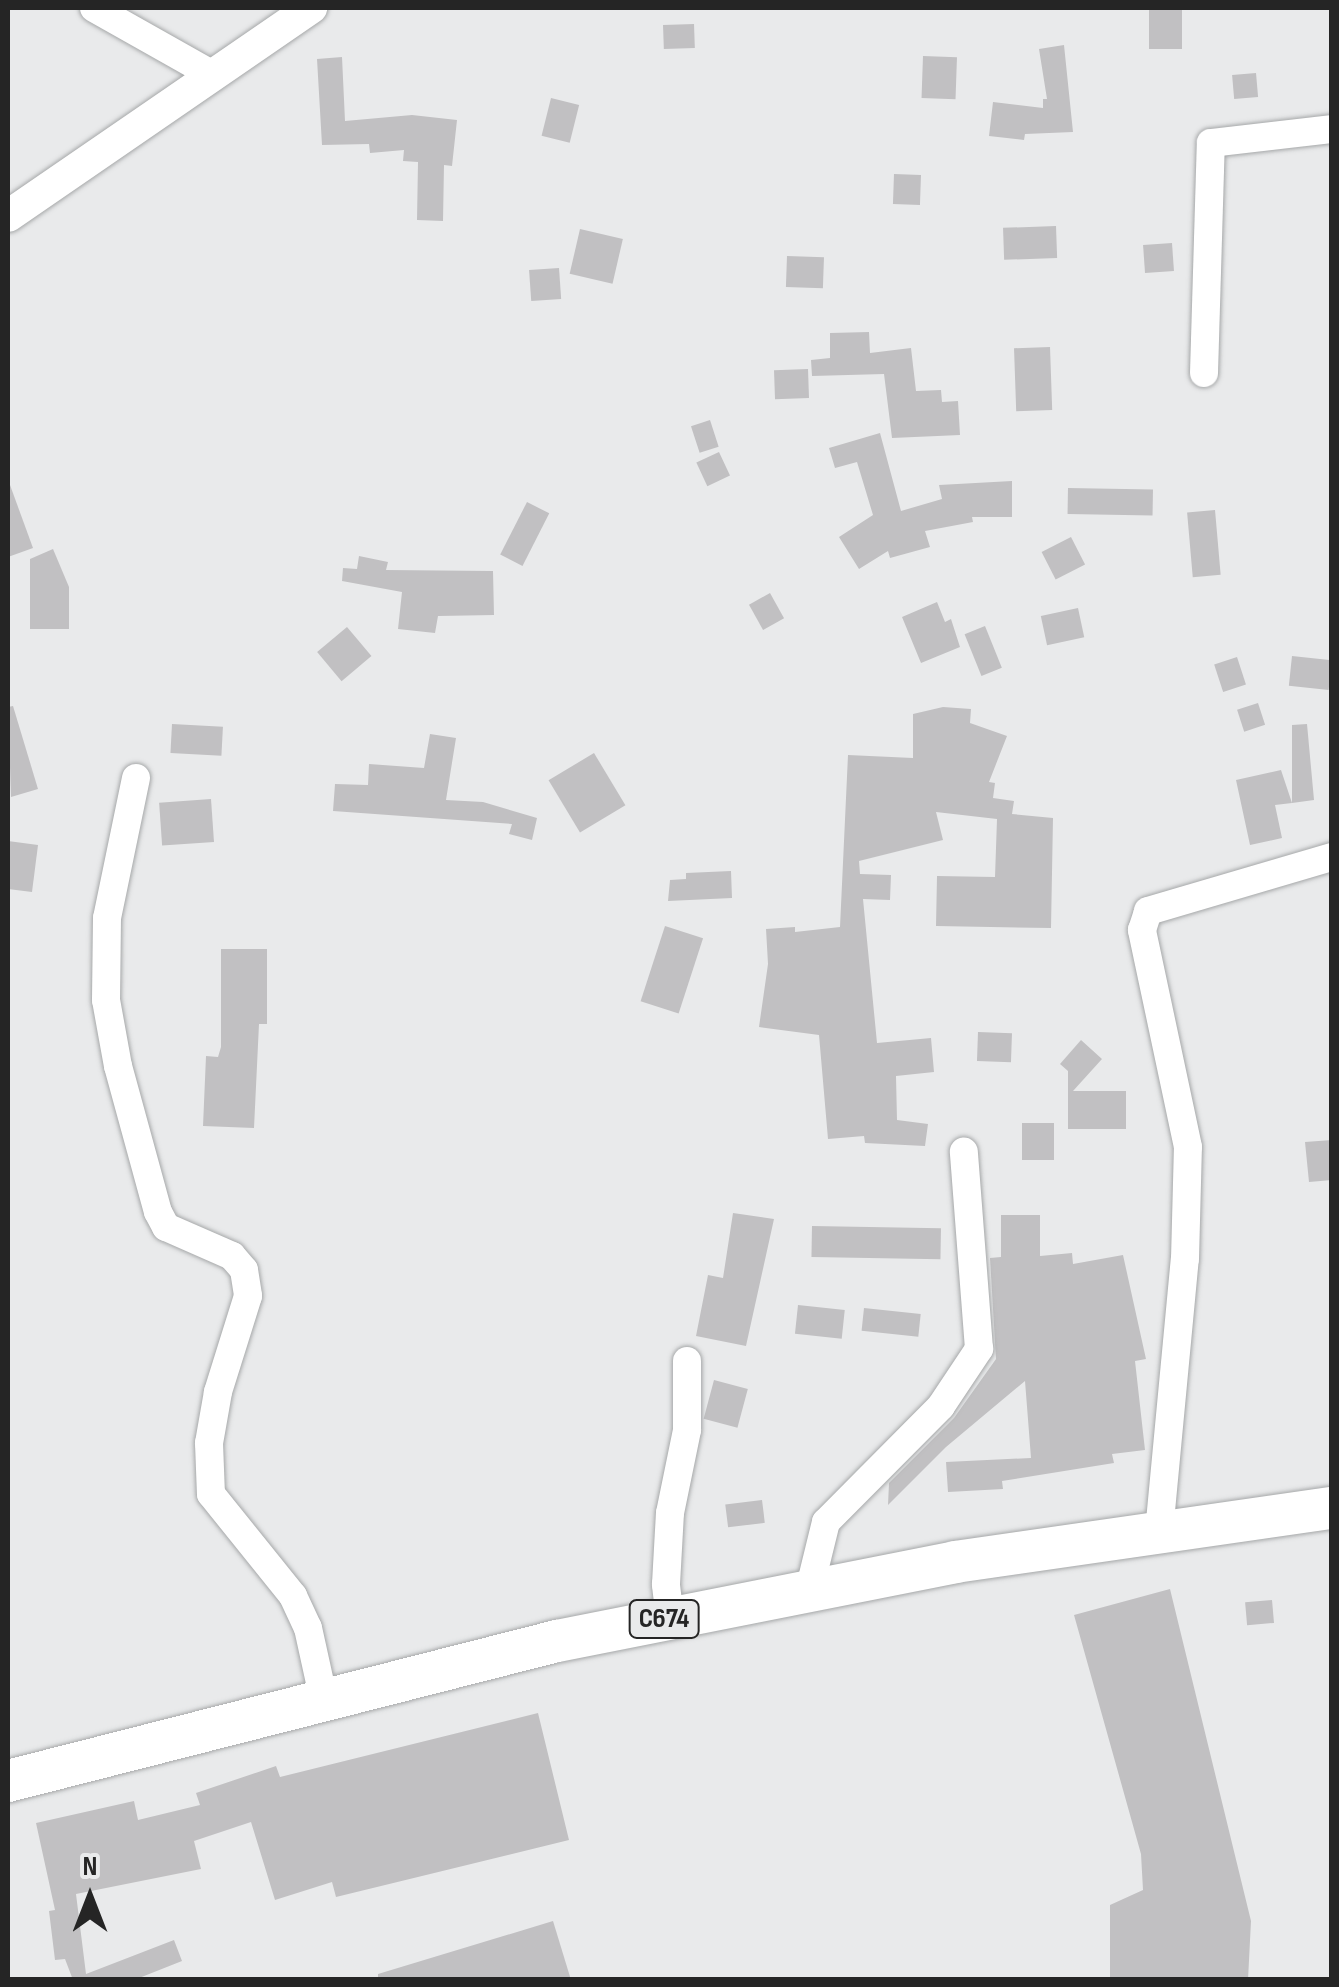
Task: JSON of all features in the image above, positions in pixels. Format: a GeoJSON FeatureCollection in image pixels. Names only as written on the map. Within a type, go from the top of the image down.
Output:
{"type":"FeatureCollection","features":[{"type":"Feature","properties":{"kind":"main road","name":"C674"},"geometry":{"type":"LineString","coordinates":[[8,1781],[557,1641],[955,1562],[1332,1508]]}},
{"type":"Feature","properties":{"kind":"street"},"geometry":{"type":"LineString","coordinates":[[94,8],[213,74]]}},
{"type":"Feature","properties":{"kind":"street"},"geometry":{"type":"LineString","coordinates":[[8,216],[311,8]]}},
{"type":"Feature","properties":{"kind":"street"},"geometry":{"type":"LineString","coordinates":[[1204,373],[1211,143],[1332,129]]}},
{"type":"Feature","properties":{"kind":"street"},"geometry":{"type":"LineString","coordinates":[[136,778],[107,918],[106,1000],[118,1066],[158,1212],[166,1226],[232,1256],[244,1270],[248,1296],[218,1392],[208,1443],[211,1494],[293,1596],[308,1628],[324,1700]]}},
{"type":"Feature","properties":{"kind":"street"},"geometry":{"type":"LineString","coordinates":[[1158,1532],[1185,1259],[1188,1147],[1142,930],[1148,911],[1332,858]]}},
{"type":"Feature","properties":{"kind":"street"},"geometry":{"type":"LineString","coordinates":[[809,1591],[826,1522],[941,1406],[979,1349],[964,1152]]}},
{"type":"Feature","properties":{"kind":"street"},"geometry":{"type":"LineString","coordinates":[[670,1618],[666,1584],[669,1531],[687,1430],[687,1361]]}},
{"type":"Feature","properties":{"kind":"building"},"geometry":{"type":"Polygon","coordinates":[[[1149,8],[1182,8],[1182,49],[1149,49],[1149,8]]]}},
{"type":"Feature","properties":{"kind":"building"},"geometry":{"type":"Polygon","coordinates":[[[694,24],[695,48],[664,49],[663,25],[694,24]]]}},
{"type":"Feature","properties":{"kind":"building"},"geometry":{"type":"Polygon","coordinates":[[[1064,45],[1073,132],[1025,134],[1024,140],[989,136],[993,102],[1043,108],[1043,99],[1047,99],[1039,49],[1064,45]]]}},
{"type":"Feature","properties":{"kind":"building"},"geometry":{"type":"Polygon","coordinates":[[[923,56],[957,57],[956,99],[922,98],[923,56]]]}},
{"type":"Feature","properties":{"kind":"building"},"geometry":{"type":"Polygon","coordinates":[[[342,57],[345,121],[412,115],[457,120],[452,166],[444,165],[443,221],[417,220],[418,162],[403,161],[404,150],[370,153],[369,144],[322,145],[317,59],[342,57]]]}},
{"type":"Feature","properties":{"kind":"building"},"geometry":{"type":"Polygon","coordinates":[[[1256,73],[1258,97],[1234,99],[1232,75],[1256,73]]]}},
{"type":"Feature","properties":{"kind":"building"},"geometry":{"type":"Polygon","coordinates":[[[551,98],[579,105],[570,143],[542,136],[551,98]]]}},
{"type":"Feature","properties":{"kind":"building"},"geometry":{"type":"Polygon","coordinates":[[[894,174],[921,175],[920,205],[893,204],[894,174]]]}},
{"type":"Feature","properties":{"kind":"building"},"geometry":{"type":"Polygon","coordinates":[[[1056,226],[1057,258],[1004,260],[1003,228],[1056,226]]]}},
{"type":"Feature","properties":{"kind":"building"},"geometry":{"type":"Polygon","coordinates":[[[580,229],[623,239],[613,284],[570,274],[580,229]]]}},
{"type":"Feature","properties":{"kind":"building"},"geometry":{"type":"Polygon","coordinates":[[[1172,243],[1174,271],[1145,273],[1143,245],[1172,243]]]}},
{"type":"Feature","properties":{"kind":"building"},"geometry":{"type":"Polygon","coordinates":[[[787,256],[824,257],[823,288],[786,287],[787,256]]]}},
{"type":"Feature","properties":{"kind":"building"},"geometry":{"type":"Polygon","coordinates":[[[559,268],[561,299],[531,301],[529,270],[559,268]]]}},
{"type":"Feature","properties":{"kind":"building"},"geometry":{"type":"Polygon","coordinates":[[[869,332],[870,353],[911,348],[916,391],[941,390],[942,402],[958,401],[960,435],[892,438],[884,374],[812,376],[811,360],[830,358],[830,333],[869,332]]]}},
{"type":"Feature","properties":{"kind":"building"},"geometry":{"type":"Polygon","coordinates":[[[1050,347],[1052,410],[1016,411],[1014,348],[1050,347]]]}},
{"type":"Feature","properties":{"kind":"building"},"geometry":{"type":"Polygon","coordinates":[[[808,369],[809,398],[775,399],[774,370],[808,369]]]}},
{"type":"Feature","properties":{"kind":"building"},"geometry":{"type":"Polygon","coordinates":[[[710,420],[719,447],[700,453],[691,426],[710,420]]]}},
{"type":"Feature","properties":{"kind":"building"},"geometry":{"type":"Polygon","coordinates":[[[880,433],[901,511],[942,499],[939,485],[1012,481],[1012,517],[972,517],[973,522],[925,531],[930,547],[890,558],[888,551],[859,569],[839,537],[873,515],[857,462],[835,468],[829,448],[880,433]]]}},
{"type":"Feature","properties":{"kind":"building"},"geometry":{"type":"Polygon","coordinates":[[[719,452],[730,476],[707,486],[696,463],[719,452]]]}},
{"type":"Feature","properties":{"kind":"building"},"geometry":{"type":"Polygon","coordinates":[[[8,486],[33,548],[8,557],[8,486]]]}},
{"type":"Feature","properties":{"kind":"building"},"geometry":{"type":"Polygon","coordinates":[[[1068,488],[1153,489],[1153,515],[1068,514],[1068,488]]]}},
{"type":"Feature","properties":{"kind":"building"},"geometry":{"type":"Polygon","coordinates":[[[527,502],[549,513],[522,566],[500,555],[527,502]]]}},
{"type":"Feature","properties":{"kind":"building"},"geometry":{"type":"Polygon","coordinates":[[[1215,510],[1221,575],[1193,577],[1187,512],[1215,510]]]}},
{"type":"Feature","properties":{"kind":"building"},"geometry":{"type":"Polygon","coordinates":[[[1071,537],[1085,565],[1056,580],[1042,552],[1071,537]]]}},
{"type":"Feature","properties":{"kind":"building"},"geometry":{"type":"Polygon","coordinates":[[[53,549],[69,587],[69,629],[30,629],[30,559],[53,549]]]}},
{"type":"Feature","properties":{"kind":"building"},"geometry":{"type":"Polygon","coordinates":[[[359,556],[388,562],[386,570],[493,571],[494,615],[438,616],[435,633],[398,629],[402,592],[342,581],[343,568],[357,569],[359,556]]]}},
{"type":"Feature","properties":{"kind":"building"},"geometry":{"type":"Polygon","coordinates":[[[770,593],[784,618],[763,630],[749,605],[770,593]]]}},
{"type":"Feature","properties":{"kind":"building"},"geometry":{"type":"Polygon","coordinates":[[[937,602],[945,622],[951,619],[960,647],[921,663],[902,617],[937,602]]]}},
{"type":"Feature","properties":{"kind":"building"},"geometry":{"type":"Polygon","coordinates":[[[1078,608],[1084,637],[1047,645],[1041,616],[1078,608]]]}},
{"type":"Feature","properties":{"kind":"building"},"geometry":{"type":"Polygon","coordinates":[[[985,626],[1002,668],[981,676],[965,634],[985,626]]]}},
{"type":"Feature","properties":{"kind":"building"},"geometry":{"type":"Polygon","coordinates":[[[347,627],[371,656],[342,681],[317,652],[347,627]]]}},
{"type":"Feature","properties":{"kind":"building"},"geometry":{"type":"Polygon","coordinates":[[[1292,656],[1332,660],[1329,690],[1289,686],[1292,656]]]}},
{"type":"Feature","properties":{"kind":"building"},"geometry":{"type":"Polygon","coordinates":[[[1237,657],[1246,685],[1223,692],[1214,664],[1237,657]]]}},
{"type":"Feature","properties":{"kind":"building"},"geometry":{"type":"Polygon","coordinates":[[[1258,703],[1265,725],[1244,732],[1237,710],[1258,703]]]}},
{"type":"Feature","properties":{"kind":"building"},"geometry":{"type":"Polygon","coordinates":[[[13,706],[38,789],[11,797],[8,707],[13,706]]]}},
{"type":"Feature","properties":{"kind":"building"},"geometry":{"type":"Polygon","coordinates":[[[943,707],[971,709],[970,723],[1007,736],[989,782],[995,783],[993,798],[1014,801],[1012,814],[1053,818],[1051,928],[936,926],[937,876],[995,877],[997,819],[936,812],[943,840],[859,861],[860,874],[891,875],[890,900],[863,899],[877,1043],[931,1038],[934,1072],[896,1076],[897,1120],[928,1124],[925,1146],[865,1143],[864,1136],[828,1139],[819,1035],[759,1027],[768,964],[766,929],[795,927],[795,932],[840,927],[848,755],[913,758],[913,714],[943,707]]]}},
{"type":"Feature","properties":{"kind":"building"},"geometry":{"type":"Polygon","coordinates":[[[172,724],[223,727],[221,756],[170,753],[172,724]]]}},
{"type":"Feature","properties":{"kind":"building"},"geometry":{"type":"Polygon","coordinates":[[[1307,724],[1314,800],[1292,803],[1292,725],[1307,724]]]}},
{"type":"Feature","properties":{"kind":"building"},"geometry":{"type":"Polygon","coordinates":[[[430,734],[456,738],[446,800],[483,802],[537,818],[532,840],[509,834],[512,824],[333,811],[335,784],[368,785],[369,764],[424,768],[430,734]]]}},
{"type":"Feature","properties":{"kind":"building"},"geometry":{"type":"Polygon","coordinates":[[[594,753],[625,805],[580,833],[549,780],[594,753]]]}},
{"type":"Feature","properties":{"kind":"building"},"geometry":{"type":"Polygon","coordinates":[[[1281,770],[1292,803],[1275,805],[1282,838],[1250,845],[1236,780],[1281,770]]]}},
{"type":"Feature","properties":{"kind":"building"},"geometry":{"type":"Polygon","coordinates":[[[211,799],[214,842],[162,846],[159,803],[211,799]]]}},
{"type":"Feature","properties":{"kind":"building"},"geometry":{"type":"Polygon","coordinates":[[[8,841],[38,845],[32,892],[8,889],[8,841]]]}},
{"type":"Feature","properties":{"kind":"building"},"geometry":{"type":"Polygon","coordinates":[[[731,871],[732,898],[668,901],[670,880],[686,879],[686,873],[731,871]]]}},
{"type":"Feature","properties":{"kind":"building"},"geometry":{"type":"Polygon","coordinates":[[[665,926],[703,938],[679,1013],[641,1001],[665,926]]]}},
{"type":"Feature","properties":{"kind":"building"},"geometry":{"type":"Polygon","coordinates":[[[221,949],[267,949],[267,1024],[259,1024],[254,1128],[203,1126],[206,1056],[218,1057],[221,1047],[221,949]]]}},
{"type":"Feature","properties":{"kind":"building"},"geometry":{"type":"Polygon","coordinates":[[[978,1032],[1012,1033],[1011,1062],[977,1061],[978,1032]]]}},
{"type":"Feature","properties":{"kind":"building"},"geometry":{"type":"Polygon","coordinates":[[[1081,1040],[1102,1059],[1073,1091],[1126,1091],[1126,1129],[1068,1129],[1068,1071],[1060,1064],[1081,1040]]]}},
{"type":"Feature","properties":{"kind":"building"},"geometry":{"type":"Polygon","coordinates":[[[1022,1123],[1054,1123],[1054,1160],[1022,1160],[1022,1123]]]}},
{"type":"Feature","properties":{"kind":"building"},"geometry":{"type":"Polygon","coordinates":[[[1332,1140],[1332,1180],[1309,1182],[1305,1142],[1332,1140]]]}},
{"type":"Feature","properties":{"kind":"building"},"geometry":{"type":"Polygon","coordinates":[[[733,1213],[774,1219],[746,1346],[696,1336],[708,1275],[723,1278],[733,1213]]]}},
{"type":"Feature","properties":{"kind":"building"},"geometry":{"type":"Polygon","coordinates":[[[1001,1215],[1040,1215],[1040,1256],[1072,1253],[1073,1264],[1123,1255],[1146,1359],[1135,1361],[1145,1450],[1112,1454],[1114,1463],[1002,1481],[1003,1489],[948,1492],[946,1462],[1031,1458],[1025,1381],[946,1447],[888,1505],[889,1483],[954,1418],[996,1359],[990,1258],[1001,1257],[1001,1215]]]}},
{"type":"Feature","properties":{"kind":"building"},"geometry":{"type":"Polygon","coordinates":[[[812,1226],[941,1228],[940,1259],[811,1257],[812,1226]]]}},
{"type":"Feature","properties":{"kind":"building"},"geometry":{"type":"Polygon","coordinates":[[[798,1305],[845,1310],[842,1339],[795,1334],[798,1305]]]}},
{"type":"Feature","properties":{"kind":"building"},"geometry":{"type":"Polygon","coordinates":[[[864,1308],[921,1314],[918,1337],[862,1331],[864,1308]]]}},
{"type":"Feature","properties":{"kind":"building"},"geometry":{"type":"Polygon","coordinates":[[[714,1380],[748,1389],[737,1428],[704,1419],[714,1380]]]}},
{"type":"Feature","properties":{"kind":"building"},"geometry":{"type":"Polygon","coordinates":[[[762,1500],[765,1523],[728,1527],[725,1505],[762,1500]]]}},
{"type":"Feature","properties":{"kind":"building"},"geometry":{"type":"Polygon","coordinates":[[[1170,1589],[1251,1921],[1248,1980],[1110,1980],[1110,1905],[1143,1890],[1141,1854],[1074,1615],[1170,1589]]]}},
{"type":"Feature","properties":{"kind":"building"},"geometry":{"type":"Polygon","coordinates":[[[1272,1600],[1274,1623],[1247,1625],[1245,1602],[1272,1600]]]}},
{"type":"Feature","properties":{"kind":"building"},"geometry":{"type":"Polygon","coordinates":[[[538,1713],[569,1840],[336,1897],[332,1882],[275,1900],[251,1822],[194,1841],[201,1869],[76,1894],[86,1974],[174,1940],[182,1961],[134,1980],[73,1980],[65,1959],[55,1960],[49,1911],[55,1910],[36,1823],[134,1801],[138,1820],[200,1805],[196,1793],[276,1766],[280,1777],[538,1713]]]}},
{"type":"Feature","properties":{"kind":"building"},"geometry":{"type":"Polygon","coordinates":[[[553,1921],[571,1980],[378,1980],[378,1974],[553,1921]]]}}]}
